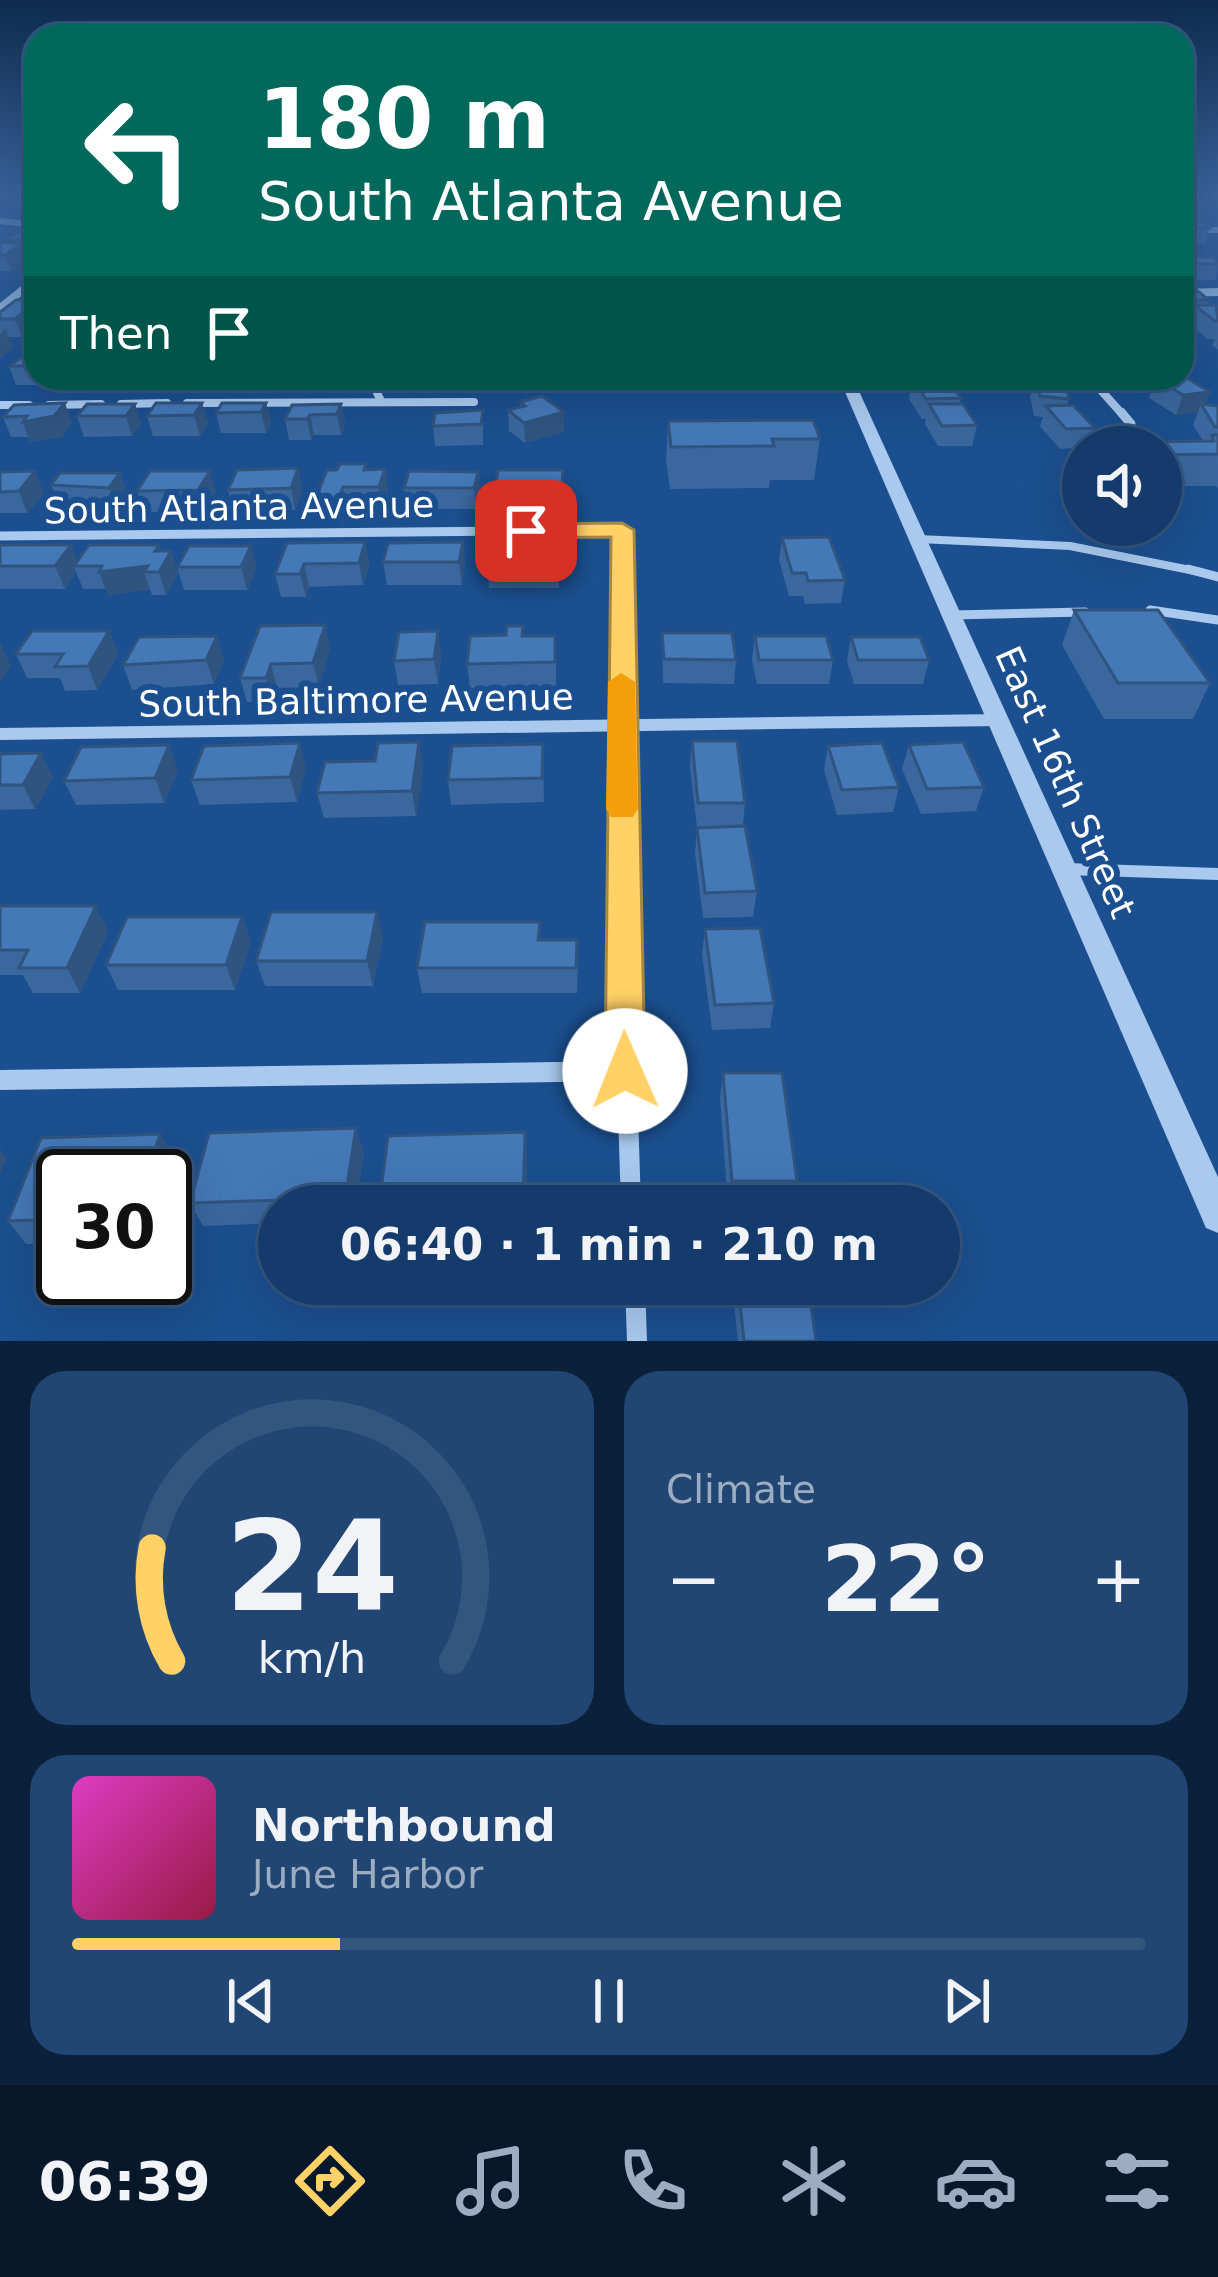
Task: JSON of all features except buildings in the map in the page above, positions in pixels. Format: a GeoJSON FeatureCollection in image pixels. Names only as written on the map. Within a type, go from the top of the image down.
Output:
{"type":"FeatureCollection","features":[{"type":"Feature","properties":{"kind":"street"},"geometry":{"type":"LineString","coordinates":[[0,308],[24,289]]}},
{"type":"Feature","properties":{"kind":"street"},"geometry":{"type":"LineString","coordinates":[[376,390],[381,401]]}},
{"type":"Feature","properties":{"kind":"street","name":"East 16th Street"},"geometry":{"type":"LineString","coordinates":[[851,390],[1218,1216]]}},
{"type":"Feature","properties":{"kind":"street"},"geometry":{"type":"LineString","coordinates":[[1100,390],[1130,424]]}},
{"type":"Feature","properties":{"kind":"street"},"geometry":{"type":"LineString","coordinates":[[0,405],[475,402]]}},
{"type":"Feature","properties":{"kind":"street","name":"South Atlanta Avenue"},"geometry":{"type":"LineString","coordinates":[[0,536],[622,530],[621,726]]}},
{"type":"Feature","properties":{"kind":"street","name":"South Baltimore Avenue"},"geometry":{"type":"LineString","coordinates":[[0,734],[1000,720]]}},
{"type":"Feature","properties":{"kind":"street"},"geometry":{"type":"LineString","coordinates":[[621,726],[630,1185]]}},
{"type":"Feature","properties":{"kind":"street"},"geometry":{"type":"LineString","coordinates":[[0,1080],[625,1071]]}},
{"type":"Feature","properties":{"kind":"street"},"geometry":{"type":"LineString","coordinates":[[636,1305],[638,1341]]}},
{"type":"Feature","properties":{"kind":"lane"},"geometry":{"type":"LineString","coordinates":[[919,539],[1000,537],[1093,546],[1218,577]]}},
{"type":"Feature","properties":{"kind":"lane"},"geometry":{"type":"LineString","coordinates":[[1129,610],[1218,620]]}},
{"type":"Feature","properties":{"kind":"lane"},"geometry":{"type":"LineString","coordinates":[[953,615],[1107,611]]}},
{"type":"Feature","properties":{"kind":"lane"},"geometry":{"type":"LineString","coordinates":[[1066,869],[1218,874]]}},
{"type":"Feature","properties":{"kind":"slow traffic"},"geometry":{"type":"LineString","coordinates":[[621,682],[622,809]]}},
{"type":"Feature","properties":{"kind":"route"},"geometry":{"type":"LineString","coordinates":[[526,531],[622,530],[625,1071]]}}]}
